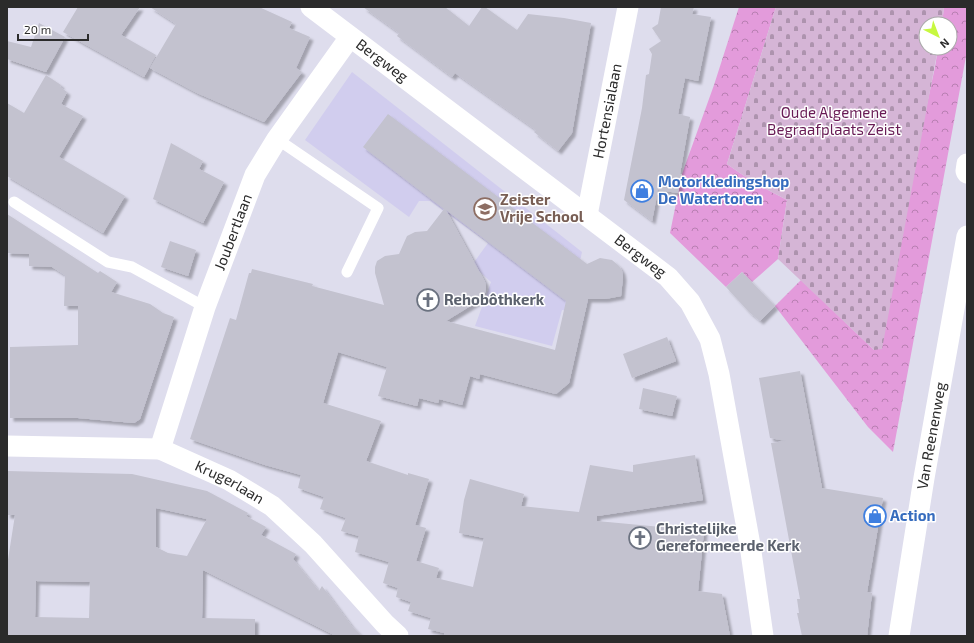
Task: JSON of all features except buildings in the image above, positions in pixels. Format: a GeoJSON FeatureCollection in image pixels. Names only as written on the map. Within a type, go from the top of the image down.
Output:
{"type":"FeatureCollection","features":[{"type":"Feature","properties":{"kind":"street","name":"Bergweg"},"geometry":{"type":"LineString","coordinates":[[311,7],[668,277],[690,302],[710,339],[720,374],[745,514],[763,636]]}},
{"type":"Feature","properties":{"kind":"street","name":"Hortensialaan"},"geometry":{"type":"LineString","coordinates":[[587,215],[628,7]]}},
{"type":"Feature","properties":{"kind":"street","name":"Joubertlaan"},"geometry":{"type":"LineString","coordinates":[[160,448],[206,307],[255,175],[278,139],[350,37]]}},
{"type":"Feature","properties":{"kind":"street"},"geometry":{"type":"LineString","coordinates":[[967,164],[967,173]]}},
{"type":"Feature","properties":{"kind":"street","name":"Van Reenenweg"},"geometry":{"type":"LineString","coordinates":[[899,636],[924,478],[967,236]]}},
{"type":"Feature","properties":{"kind":"street","name":"Krugerlaan"},"geometry":{"type":"LineString","coordinates":[[7,446],[160,448],[229,480],[272,506],[313,544],[385,624],[398,636]]}},
{"type":"Feature","properties":{"kind":"lane"},"geometry":{"type":"LineString","coordinates":[[278,139],[378,208],[347,272]]}},
{"type":"Feature","properties":{"kind":"lane"},"geometry":{"type":"LineString","coordinates":[[14,202],[108,262],[132,267],[206,307]]}},
{"type":"Feature","properties":{"kind":"shaded area","name":"Zeister Vrije School"},"geometry":{"type":"Polygon","coordinates":[[[352,72],[582,252],[569,311],[562,310],[552,346],[475,326],[491,282],[472,265],[488,243],[430,201],[419,201],[409,217],[305,140],[352,72]]]}},
{"type":"Feature","properties":{"kind":"green space"},"geometry":{"type":"Polygon","coordinates":[[[739,7],[776,7],[727,164],[753,182],[787,200],[778,259],[752,282],[742,272],[726,287],[670,233],[682,174],[714,85],[739,7]]]}},
{"type":"Feature","properties":{"kind":"green space","name":"Oude Algemene Begraafplaats Zeist"},"geometry":{"type":"Polygon","coordinates":[[[776,7],[944,7],[943,16],[918,16],[918,56],[937,56],[882,349],[874,350],[778,259],[787,200],[753,182],[727,164],[776,7]]]}},
{"type":"Feature","properties":{"kind":"green space"},"geometry":{"type":"Polygon","coordinates":[[[944,7],[967,7],[967,51],[893,452],[868,427],[775,306],[801,280],[874,350],[937,56],[958,56],[958,16],[943,16],[944,7]]]}},
{"type":"Feature","properties":{"kind":"place","name":"Motorkledingshop De Watertoren"},"geometry":{"type":"Point","coordinates":[642,191]}},
{"type":"Feature","properties":{"kind":"place","name":"Zeister Vrije School"},"geometry":{"type":"Point","coordinates":[485,209]}},
{"type":"Feature","properties":{"kind":"place","name":"Rehobôthkerk"},"geometry":{"type":"Point","coordinates":[428,300]}},
{"type":"Feature","properties":{"kind":"place","name":"Action"},"geometry":{"type":"Point","coordinates":[875,516]}},
{"type":"Feature","properties":{"kind":"place","name":"Christelijke Gereformeerde Kerk"},"geometry":{"type":"Point","coordinates":[640,538]}}]}
